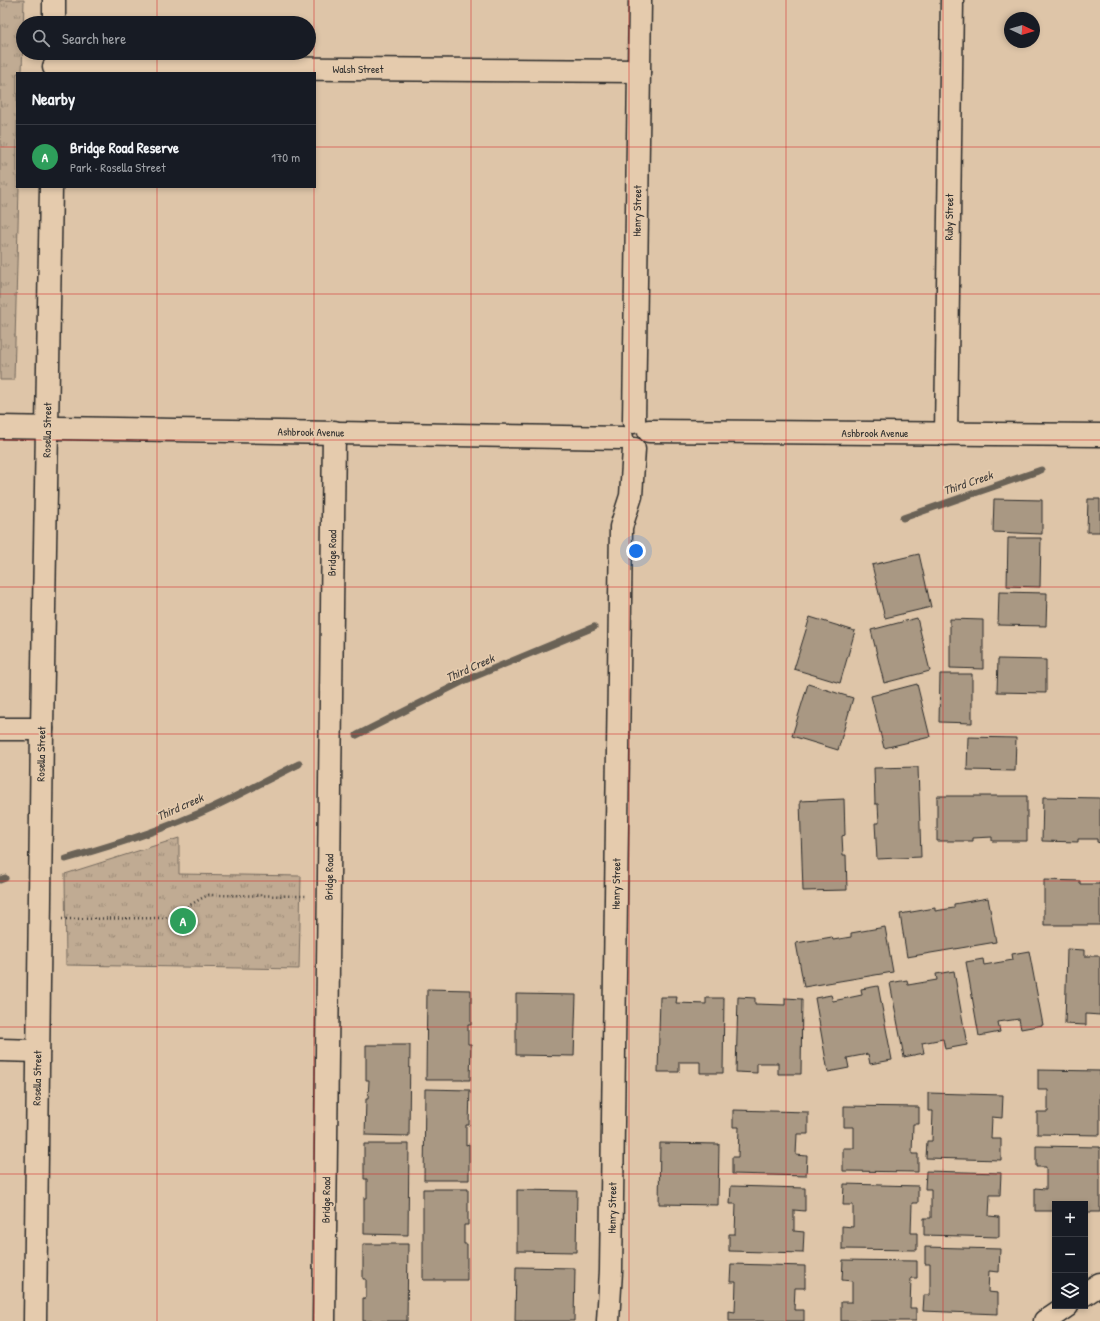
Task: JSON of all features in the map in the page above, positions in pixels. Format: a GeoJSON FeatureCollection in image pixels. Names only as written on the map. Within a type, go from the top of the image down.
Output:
{"type":"FeatureCollection","features":[{"type":"Feature","properties":{"kind":"street"},"geometry":{"type":"LineString","coordinates":[[54,0],[54,16]]}},
{"type":"Feature","properties":{"kind":"street","name":"Henry Street"},"geometry":{"type":"LineString","coordinates":[[608,1321],[611,1255],[621,527],[631,496],[635,435],[640,0]]}},
{"type":"Feature","properties":{"kind":"street","name":"Ruby Street"},"geometry":{"type":"LineString","coordinates":[[946,434],[952,0]]}},
{"type":"Feature","properties":{"kind":"street","name":"Walsh Street"},"geometry":{"type":"LineString","coordinates":[[54,64],[639,72]]}},
{"type":"Feature","properties":{"kind":"street","name":"Rosella Street"},"geometry":{"type":"LineString","coordinates":[[35,1321],[39,920],[51,188]]}},
{"type":"Feature","properties":{"kind":"street","name":"Ashbrook Avenue"},"geometry":{"type":"LineString","coordinates":[[0,427],[635,435],[1100,435]]}},
{"type":"Feature","properties":{"kind":"street","name":"Bridge Road"},"geometry":{"type":"LineString","coordinates":[[324,1321],[334,432]]}},
{"type":"Feature","properties":{"kind":"street"},"geometry":{"type":"LineString","coordinates":[[0,729],[42,728]]}},
{"type":"Feature","properties":{"kind":"street"},"geometry":{"type":"LineString","coordinates":[[0,1050],[38,1051]]}},
{"type":"Feature","properties":{"kind":"street"},"geometry":{"type":"LineString","coordinates":[[1088,1292],[1100,1284]]}},
{"type":"Feature","properties":{"kind":"street"},"geometry":{"type":"LineString","coordinates":[[1045,1321],[1063,1309]]}},
{"type":"Feature","properties":{"kind":"path"},"geometry":{"type":"LineString","coordinates":[[39,920],[164,918],[171,916],[209,895],[329,896]]}},
{"type":"Feature","properties":{"kind":"green space"},"geometry":{"type":"Polygon","coordinates":[[[0,0],[24,0],[24,16],[16,16],[16,60],[22,60],[22,72],[16,72],[16,188],[19,188],[14,380],[0,380],[0,0]]]}},
{"type":"Feature","properties":{"kind":"green space"},"geometry":{"type":"Polygon","coordinates":[[[179,838],[179,874],[301,876],[299,969],[66,965],[65,874],[179,838]]]}},
{"type":"Feature","properties":{"kind":"building"},"geometry":{"type":"Polygon","coordinates":[[[994,499],[1042,500],[1042,534],[993,532],[994,499]]]}},
{"type":"Feature","properties":{"kind":"building"},"geometry":{"type":"Polygon","coordinates":[[[1088,499],[1100,499],[1100,532],[1087,532],[1088,499]]]}},
{"type":"Feature","properties":{"kind":"building"},"geometry":{"type":"Polygon","coordinates":[[[1008,538],[1041,538],[1040,587],[1007,586],[1008,538]]]}},
{"type":"Feature","properties":{"kind":"building"},"geometry":{"type":"Polygon","coordinates":[[[919,554],[931,607],[885,618],[872,565],[919,554]]]}},
{"type":"Feature","properties":{"kind":"building"},"geometry":{"type":"Polygon","coordinates":[[[999,592],[1047,593],[1046,626],[998,625],[999,592]]]}},
{"type":"Feature","properties":{"kind":"building"},"geometry":{"type":"Polygon","coordinates":[[[810,617],[855,631],[840,683],[794,669],[810,617]]]}},
{"type":"Feature","properties":{"kind":"building"},"geometry":{"type":"Polygon","coordinates":[[[917,618],[930,671],[884,683],[871,630],[917,618]]]}},
{"type":"Feature","properties":{"kind":"building"},"geometry":{"type":"Polygon","coordinates":[[[950,619],[983,620],[983,669],[950,668],[950,619]]]}},
{"type":"Feature","properties":{"kind":"building"},"geometry":{"type":"Polygon","coordinates":[[[998,659],[1046,660],[1046,693],[997,692],[998,659]]]}},
{"type":"Feature","properties":{"kind":"building"},"geometry":{"type":"Polygon","coordinates":[[[940,674],[972,674],[972,723],[939,722],[940,674]]]}},
{"type":"Feature","properties":{"kind":"building"},"geometry":{"type":"Polygon","coordinates":[[[808,684],[853,698],[838,750],[792,736],[808,684]]]}},
{"type":"Feature","properties":{"kind":"building"},"geometry":{"type":"Polygon","coordinates":[[[917,684],[930,737],[884,748],[871,696],[917,684]]]}},
{"type":"Feature","properties":{"kind":"building"},"geometry":{"type":"Polygon","coordinates":[[[968,737],[1016,738],[1015,771],[967,770],[968,737]]]}},
{"type":"Feature","properties":{"kind":"building"},"geometry":{"type":"Polygon","coordinates":[[[918,767],[921,857],[877,859],[875,823],[879,823],[878,804],[875,804],[874,768],[918,767]]]}},
{"type":"Feature","properties":{"kind":"building"},"geometry":{"type":"Polygon","coordinates":[[[937,796],[1027,796],[1027,841],[992,841],[992,837],[973,838],[973,841],[937,841],[937,796]]]}},
{"type":"Feature","properties":{"kind":"building"},"geometry":{"type":"Polygon","coordinates":[[[1043,797],[1100,798],[1100,843],[1097,842],[1097,839],[1078,839],[1078,842],[1042,841],[1043,797]]]}},
{"type":"Feature","properties":{"kind":"building"},"geometry":{"type":"Polygon","coordinates":[[[844,799],[845,835],[842,836],[843,855],[846,855],[847,890],[803,891],[800,801],[844,799]]]}},
{"type":"Feature","properties":{"kind":"building"},"geometry":{"type":"Polygon","coordinates":[[[1044,880],[1080,881],[1080,884],[1099,884],[1100,881],[1100,925],[1044,925],[1044,880]]]}},
{"type":"Feature","properties":{"kind":"building"},"geometry":{"type":"Polygon","coordinates":[[[988,898],[996,942],[907,957],[900,914],[935,908],[935,911],[954,908],[954,904],[988,898]]]}},
{"type":"Feature","properties":{"kind":"building"},"geometry":{"type":"Polygon","coordinates":[[[885,927],[893,972],[804,987],[796,943],[832,937],[833,940],[851,937],[851,933],[885,927]]]}},
{"type":"Feature","properties":{"kind":"building"},"geometry":{"type":"Polygon","coordinates":[[[1067,949],[1084,950],[1084,956],[1100,956],[1100,1015],[1086,1014],[1086,1025],[1065,1024],[1067,949]]]}},
{"type":"Feature","properties":{"kind":"building"},"geometry":{"type":"Polygon","coordinates":[[[1029,951],[1043,1025],[1021,1029],[1019,1019],[998,1022],[1000,1032],[979,1036],[966,962],[983,959],[984,965],[1013,960],[1012,954],[1029,951]]]}},
{"type":"Feature","properties":{"kind":"building"},"geometry":{"type":"Polygon","coordinates":[[[954,971],[967,1045],[945,1049],[943,1039],[922,1043],[924,1053],[904,1057],[890,983],[907,980],[908,985],[937,980],[936,974],[954,971]]]}},
{"type":"Feature","properties":{"kind":"building"},"geometry":{"type":"Polygon","coordinates":[[[878,986],[892,1060],[870,1064],[868,1054],[847,1058],[849,1068],[828,1072],[815,998],[831,995],[833,1001],[862,995],[861,989],[878,986]]]}},
{"type":"Feature","properties":{"kind":"building"},"geometry":{"type":"Polygon","coordinates":[[[427,989],[471,990],[471,1025],[468,1025],[468,1044],[471,1044],[470,1080],[426,1080],[427,989]]]}},
{"type":"Feature","properties":{"kind":"building"},"geometry":{"type":"Polygon","coordinates":[[[516,994],[576,995],[574,1056],[516,1055],[516,994]]]}},
{"type":"Feature","properties":{"kind":"building"},"geometry":{"type":"Polygon","coordinates":[[[660,997],[677,997],[676,1003],[706,1004],[706,998],[724,998],[723,1073],[700,1073],[700,1062],[679,1062],[679,1072],[658,1072],[660,997]]]}},
{"type":"Feature","properties":{"kind":"building"},"geometry":{"type":"Polygon","coordinates":[[[738,997],[755,998],[755,1004],[785,1005],[785,998],[802,999],[801,1074],[778,1074],[778,1063],[757,1063],[757,1073],[736,1072],[738,997]]]}},
{"type":"Feature","properties":{"kind":"building"},"geometry":{"type":"Polygon","coordinates":[[[366,1045],[410,1045],[409,1136],[365,1135],[366,1099],[368,1099],[369,1080],[366,1080],[366,1045]]]}},
{"type":"Feature","properties":{"kind":"building"},"geometry":{"type":"Polygon","coordinates":[[[1038,1070],[1100,1071],[1100,1135],[1037,1134],[1037,1112],[1048,1112],[1048,1090],[1038,1090],[1038,1070]]]}},
{"type":"Feature","properties":{"kind":"building"},"geometry":{"type":"Polygon","coordinates":[[[425,1089],[470,1090],[469,1125],[466,1125],[466,1145],[469,1144],[469,1180],[424,1180],[425,1089]]]}},
{"type":"Feature","properties":{"kind":"building"},"geometry":{"type":"Polygon","coordinates":[[[928,1093],[1003,1095],[1002,1118],[992,1117],[991,1139],[1001,1139],[1001,1160],[926,1158],[927,1141],[932,1141],[933,1111],[928,1111],[928,1093]]]}},
{"type":"Feature","properties":{"kind":"building"},"geometry":{"type":"Polygon","coordinates":[[[844,1106],[919,1107],[919,1124],[913,1124],[912,1154],[918,1154],[918,1172],[843,1171],[843,1148],[854,1148],[854,1127],[844,1127],[844,1106]]]}},
{"type":"Feature","properties":{"kind":"building"},"geometry":{"type":"Polygon","coordinates":[[[733,1110],[808,1112],[808,1134],[797,1134],[796,1155],[807,1156],[806,1176],[732,1174],[732,1157],[738,1157],[739,1127],[733,1127],[733,1110]]]}},
{"type":"Feature","properties":{"kind":"building"},"geometry":{"type":"Polygon","coordinates":[[[660,1143],[719,1144],[718,1205],[659,1204],[660,1143]]]}},
{"type":"Feature","properties":{"kind":"building"},"geometry":{"type":"Polygon","coordinates":[[[364,1144],[409,1144],[408,1235],[364,1234],[364,1198],[367,1198],[367,1179],[364,1179],[364,1144]]]}},
{"type":"Feature","properties":{"kind":"building"},"geometry":{"type":"Polygon","coordinates":[[[1036,1146],[1100,1147],[1100,1212],[1088,1212],[1088,1201],[1052,1201],[1052,1211],[1035,1211],[1035,1188],[1046,1189],[1046,1167],[1036,1167],[1036,1146]]]}},
{"type":"Feature","properties":{"kind":"building"},"geometry":{"type":"Polygon","coordinates":[[[926,1171],[1001,1173],[1000,1195],[990,1195],[989,1216],[999,1217],[999,1237],[924,1235],[924,1218],[931,1218],[931,1189],[925,1189],[926,1171]]]}},
{"type":"Feature","properties":{"kind":"building"},"geometry":{"type":"Polygon","coordinates":[[[844,1184],[918,1186],[918,1203],[912,1203],[911,1233],[917,1233],[917,1250],[842,1249],[842,1226],[853,1227],[853,1205],[843,1205],[844,1184]]]}},
{"type":"Feature","properties":{"kind":"building"},"geometry":{"type":"Polygon","coordinates":[[[731,1186],[805,1188],[805,1211],[794,1210],[794,1231],[804,1232],[803,1253],[729,1251],[729,1234],[735,1234],[736,1204],[730,1204],[731,1186]]]}},
{"type":"Feature","properties":{"kind":"building"},"geometry":{"type":"Polygon","coordinates":[[[423,1189],[468,1189],[468,1225],[464,1225],[464,1244],[467,1244],[467,1280],[423,1280],[423,1189]]]}},
{"type":"Feature","properties":{"kind":"building"},"geometry":{"type":"Polygon","coordinates":[[[517,1190],[577,1191],[576,1252],[517,1251],[517,1190]]]}},
{"type":"Feature","properties":{"kind":"building"},"geometry":{"type":"Polygon","coordinates":[[[363,1244],[408,1244],[407,1321],[363,1321],[363,1298],[366,1298],[366,1279],[363,1279],[363,1244]]]}},
{"type":"Feature","properties":{"kind":"building"},"geometry":{"type":"Polygon","coordinates":[[[925,1247],[1000,1249],[999,1272],[989,1271],[988,1292],[998,1293],[998,1314],[923,1311],[924,1295],[930,1295],[930,1264],[925,1264],[925,1247]]]}},
{"type":"Feature","properties":{"kind":"building"},"geometry":{"type":"Polygon","coordinates":[[[843,1260],[917,1261],[917,1278],[911,1278],[910,1308],[916,1308],[916,1321],[841,1321],[841,1302],[852,1302],[852,1281],[842,1280],[843,1260]]]}},
{"type":"Feature","properties":{"kind":"building"},"geometry":{"type":"Polygon","coordinates":[[[731,1264],[805,1266],[805,1288],[795,1288],[794,1310],[804,1310],[804,1321],[729,1321],[729,1311],[735,1312],[736,1282],[730,1282],[731,1264]]]}},
{"type":"Feature","properties":{"kind":"building"},"geometry":{"type":"Polygon","coordinates":[[[516,1267],[575,1268],[574,1321],[515,1321],[516,1267]]]}},
{"type":"Feature","properties":{"kind":"waterway","name":"Third Creek"},"geometry":{"type":"LineString","coordinates":[[903,518],[1041,470]]}},
{"type":"Feature","properties":{"kind":"waterway","name":"Third Creek"},"geometry":{"type":"LineString","coordinates":[[357,735],[466,680],[594,627]]}},
{"type":"Feature","properties":{"kind":"waterway","name":"Third creek"},"geometry":{"type":"LineString","coordinates":[[66,859],[131,839],[179,822],[222,803],[299,764]]}},
{"type":"Feature","properties":{"kind":"waterway","name":"Third creek"},"geometry":{"type":"LineString","coordinates":[[0,880],[5,878]]}},
{"type":"Feature","properties":{"kind":"place","name":"Bridge Road Reserve"},"geometry":{"type":"Point","coordinates":[183,921]}}]}
